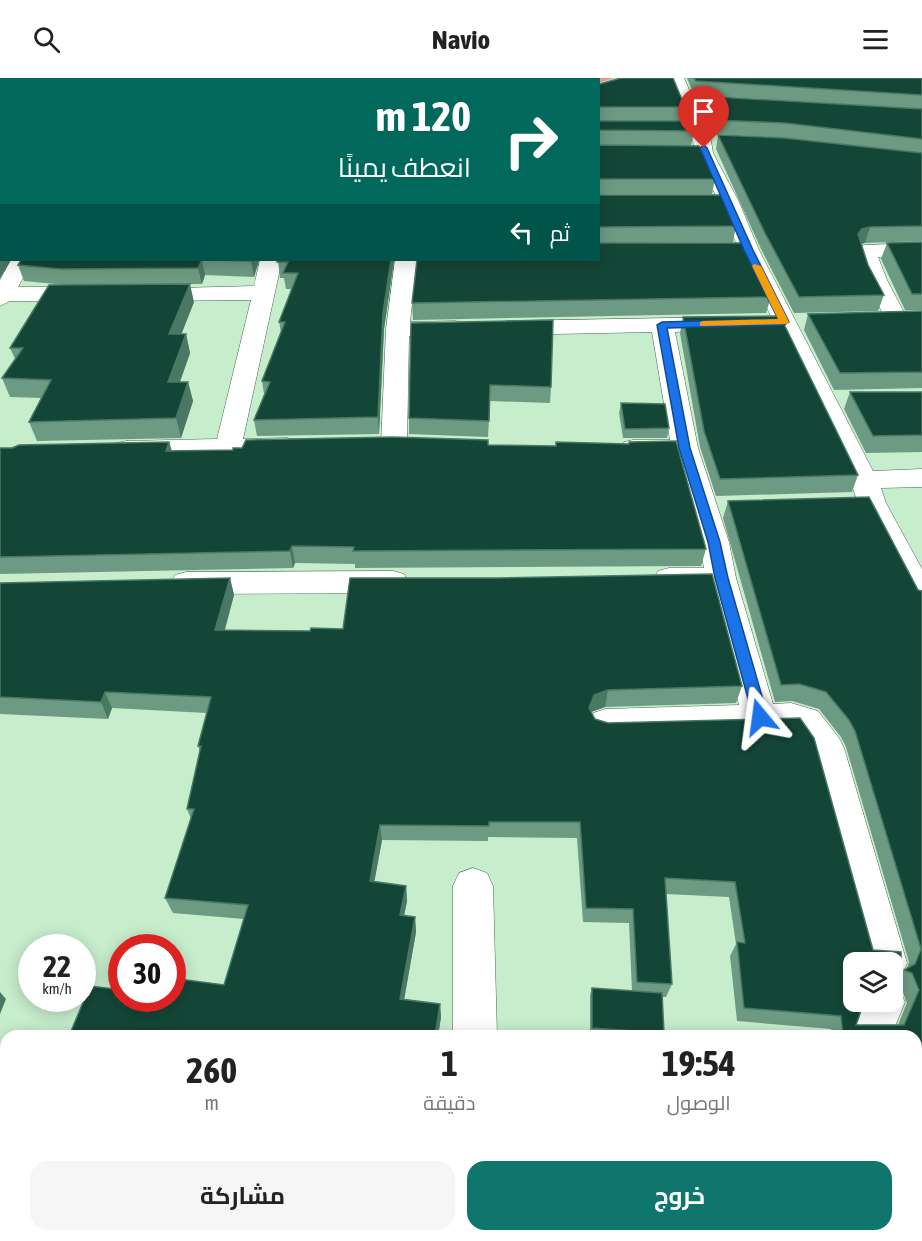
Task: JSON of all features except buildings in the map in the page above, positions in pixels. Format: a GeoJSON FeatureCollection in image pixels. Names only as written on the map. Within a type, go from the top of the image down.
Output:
{"type":"FeatureCollection","features":[{"type":"Feature","properties":{"kind":"street"},"geometry":{"type":"LineString","coordinates":[[676,78],[706,141],[775,322],[834,400],[862,496],[919,583]]}},
{"type":"Feature","properties":{"kind":"street"},"geometry":{"type":"LineString","coordinates":[[685,101],[709,102]]}},
{"type":"Feature","properties":{"kind":"street"},"geometry":{"type":"LineString","coordinates":[[674,128],[706,141]]}},
{"type":"Feature","properties":{"kind":"street"},"geometry":{"type":"LineString","coordinates":[[681,153],[706,141]]}},
{"type":"Feature","properties":{"kind":"street"},"geometry":{"type":"LineString","coordinates":[[705,202],[729,201]]}},
{"type":"Feature","properties":{"kind":"street"},"geometry":{"type":"LineString","coordinates":[[922,249],[865,251],[876,280],[886,320],[922,319]]}},
{"type":"Feature","properties":{"kind":"street"},"geometry":{"type":"LineString","coordinates":[[726,250],[749,250]]}},
{"type":"Feature","properties":{"kind":"street"},"geometry":{"type":"LineString","coordinates":[[1,296],[21,261]]}},
{"type":"Feature","properties":{"kind":"street"},"geometry":{"type":"LineString","coordinates":[[228,447],[271,261]]}},
{"type":"Feature","properties":{"kind":"street"},"geometry":{"type":"LineString","coordinates":[[394,445],[398,329],[406,261]]}},
{"type":"Feature","properties":{"kind":"street"},"geometry":{"type":"LineString","coordinates":[[133,294],[262,293]]}},
{"type":"Feature","properties":{"kind":"street"},"geometry":{"type":"LineString","coordinates":[[1,296],[110,294]]}},
{"type":"Feature","properties":{"kind":"street"},"geometry":{"type":"LineString","coordinates":[[398,329],[775,322]]}},
{"type":"Feature","properties":{"kind":"street"},"geometry":{"type":"LineString","coordinates":[[662,325],[685,448],[715,507],[722,578],[760,717]]}},
{"type":"Feature","properties":{"kind":"street"},"geometry":{"type":"LineString","coordinates":[[100,450],[314,446]]}},
{"type":"Feature","properties":{"kind":"street"},"geometry":{"type":"LineString","coordinates":[[603,448],[685,448]]}},
{"type":"Feature","properties":{"kind":"street"},"geometry":{"type":"LineString","coordinates":[[862,496],[922,478]]}},
{"type":"Feature","properties":{"kind":"street"},"geometry":{"type":"LineString","coordinates":[[638,580],[722,578]]}},
{"type":"Feature","properties":{"kind":"street"},"geometry":{"type":"LineString","coordinates":[[154,584],[258,581],[424,582]]}},
{"type":"Feature","properties":{"kind":"street"},"geometry":{"type":"LineString","coordinates":[[605,723],[760,717],[790,717],[806,721],[826,748],[885,952]]}},
{"type":"Feature","properties":{"kind":"street"},"geometry":{"type":"LineString","coordinates":[[473,886],[475,1030]]}},
{"type":"Feature","properties":{"kind":"street"},"geometry":{"type":"LineString","coordinates":[[871,1030],[879,1012]]}},
{"type":"Feature","properties":{"kind":"shaded area"},"geometry":{"type":"Polygon","coordinates":[[[600,78],[615,78],[600,83],[600,78]]]}},
{"type":"Feature","properties":{"kind":"slow traffic"},"geometry":{"type":"LineString","coordinates":[[703,324],[784,322],[757,266]]}},
{"type":"Feature","properties":{"kind":"route"},"geometry":{"type":"LineString","coordinates":[[704,148],[704,153],[729,201],[749,250],[784,322],[662,325],[685,448],[714,542],[760,717]]}}]}
